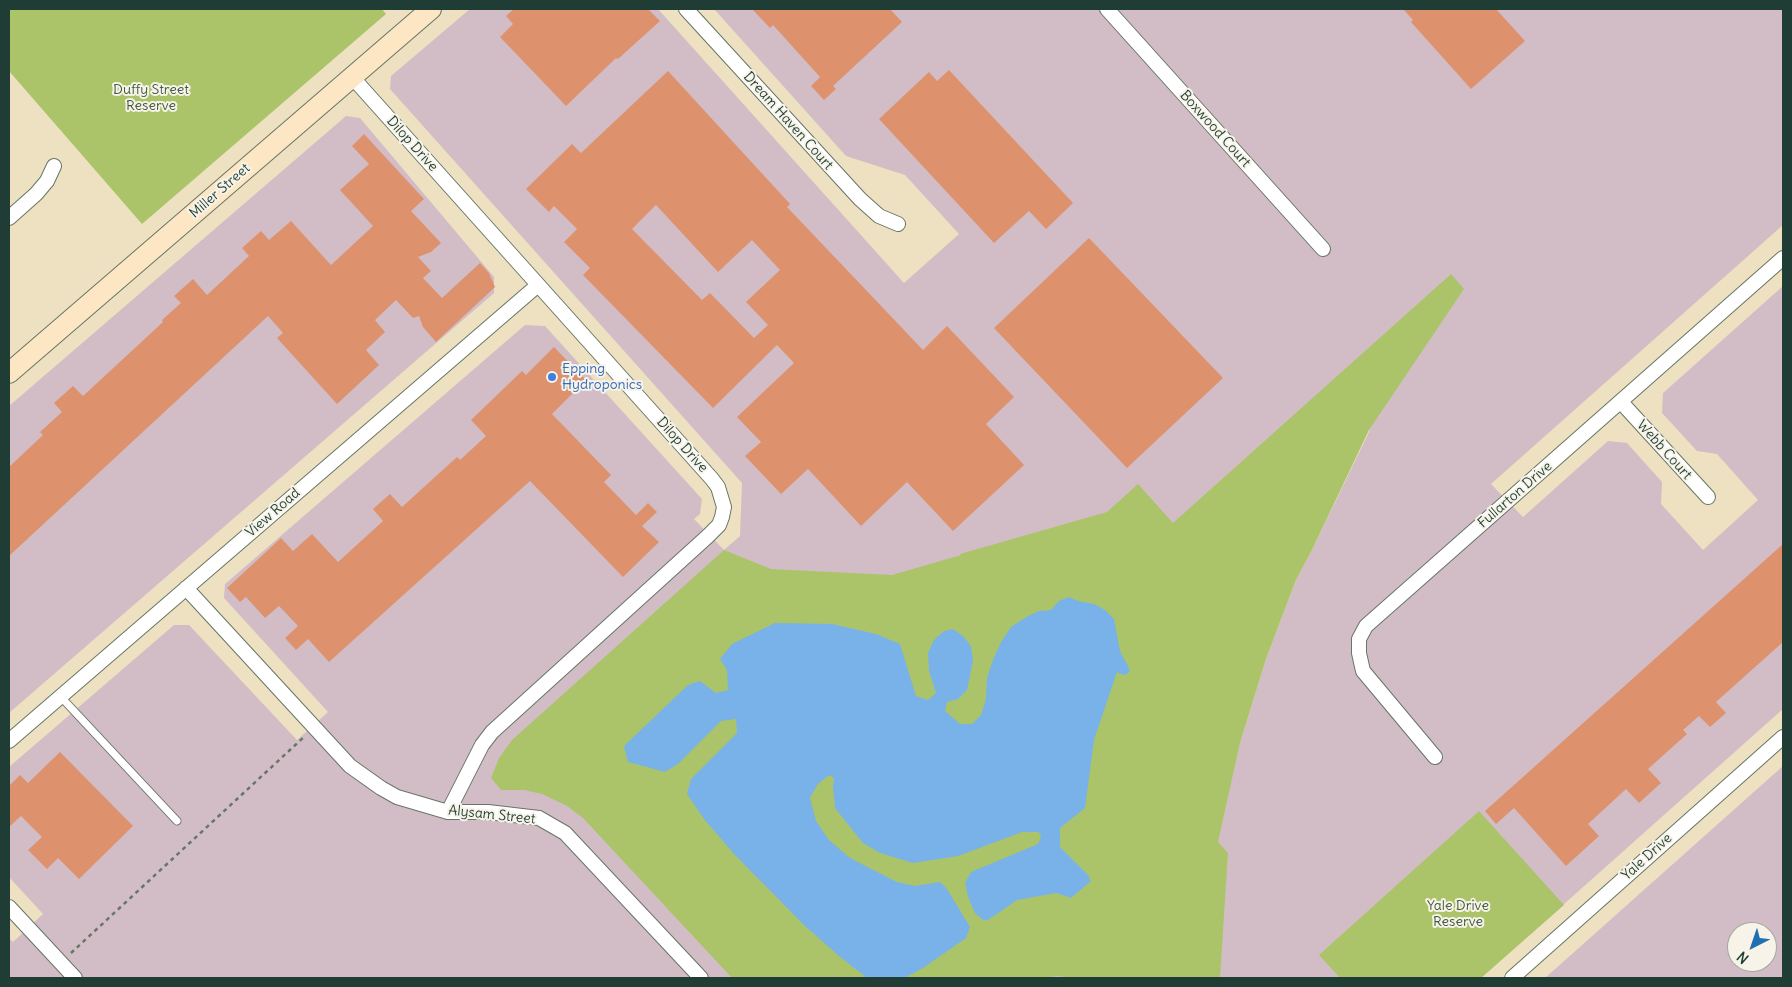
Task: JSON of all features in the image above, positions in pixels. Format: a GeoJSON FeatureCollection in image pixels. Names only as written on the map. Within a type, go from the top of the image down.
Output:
{"type":"FeatureCollection","features":[{"type":"Feature","properties":{"kind":"street","name":"Miller Street"},"geometry":{"type":"LineString","coordinates":[[9,372],[353,78],[430,9]]}},
{"type":"Feature","properties":{"kind":"street","name":"Dream Haven Court"},"geometry":{"type":"LineString","coordinates":[[686,9],[860,199],[879,216],[898,224]]}},
{"type":"Feature","properties":{"kind":"street","name":"Boxwood Court"},"geometry":{"type":"LineString","coordinates":[[1106,9],[1323,249]]}},
{"type":"Feature","properties":{"kind":"street","name":"Dilop Drive"},"geometry":{"type":"LineString","coordinates":[[353,78],[712,479],[718,487],[724,507],[718,525],[708,536],[492,732],[482,745],[448,812]]}},
{"type":"Feature","properties":{"kind":"street"},"geometry":{"type":"LineString","coordinates":[[9,218],[36,194],[47,181],[54,166]]}},
{"type":"Feature","properties":{"kind":"street","name":"Fullarton Drive"},"geometry":{"type":"LineString","coordinates":[[1435,758],[1363,671],[1359,653],[1359,639],[1366,626],[1783,258]]}},
{"type":"Feature","properties":{"kind":"street","name":"View Road"},"geometry":{"type":"LineString","coordinates":[[9,741],[538,285]]}},
{"type":"Feature","properties":{"kind":"street","name":"Webb Court"},"geometry":{"type":"LineString","coordinates":[[1621,402],[1708,497]]}},
{"type":"Feature","properties":{"kind":"street","name":"Alysam Street"},"geometry":{"type":"LineString","coordinates":[[186,588],[350,766],[397,797],[448,812],[488,812],[539,818],[565,833],[700,978]]}},
{"type":"Feature","properties":{"kind":"street","name":"Yale Drive"},"geometry":{"type":"LineString","coordinates":[[1512,978],[1783,737]]}},
{"type":"Feature","properties":{"kind":"street"},"geometry":{"type":"LineString","coordinates":[[9,907],[75,978]]}},
{"type":"Feature","properties":{"kind":"lane"},"geometry":{"type":"LineString","coordinates":[[60,696],[177,821]]}},
{"type":"Feature","properties":{"kind":"path"},"geometry":{"type":"LineString","coordinates":[[60,963],[314,727]]}},
{"type":"Feature","properties":{"kind":"shaded area"},"geometry":{"type":"Polygon","coordinates":[[[470,9],[658,9],[904,283],[959,234],[905,175],[846,156],[714,9],[1783,9],[1783,225],[1491,484],[1523,517],[1608,441],[1627,443],[1662,482],[1661,504],[1703,550],[1758,500],[1717,454],[1697,451],[1662,413],[1663,393],[1783,286],[1783,709],[1481,978],[9,978],[9,938],[13,942],[43,914],[9,877],[9,767],[174,625],[189,625],[297,740],[328,712],[224,598],[225,584],[525,325],[545,326],[702,499],[700,514],[694,519],[724,550],[740,536],[742,483],[390,89],[391,76],[470,9]],[[1319,393],[1240,742],[1266,659],[1296,580],[1370,430],[1319,393]]]}},
{"type":"Feature","properties":{"kind":"shaded area"},"geometry":{"type":"Polygon","coordinates":[[[346,116],[360,118],[494,277],[494,293],[9,713],[9,406],[346,116]]]}},
{"type":"Feature","properties":{"kind":"shaded area"},"geometry":{"type":"Polygon","coordinates":[[[1783,766],[1783,978],[1545,978],[1783,766]]]}},
{"type":"Feature","properties":{"kind":"green space","name":"Duffy Street Reserve"},"geometry":{"type":"Polygon","coordinates":[[[9,9],[382,9],[386,14],[142,224],[9,71],[9,9]]]}},
{"type":"Feature","properties":{"kind":"green space"},"geometry":{"type":"Polygon","coordinates":[[[1451,274],[1464,289],[1369,430],[1296,580],[1266,659],[1240,743],[1218,842],[1228,853],[1220,978],[1075,978],[1058,976],[1039,978],[732,978],[583,818],[567,806],[542,794],[524,790],[501,790],[491,778],[499,758],[512,740],[724,550],[771,569],[892,575],[1107,512],[1138,484],[1173,523],[1451,274]]]}},
{"type":"Feature","properties":{"kind":"green space","name":"Yale Drive Reserve"},"geometry":{"type":"Polygon","coordinates":[[[1479,811],[1564,905],[1481,978],[1340,978],[1319,955],[1479,811]]]}},
{"type":"Feature","properties":{"kind":"water"},"geometry":{"type":"Polygon","coordinates":[[[1069,597],[1094,604],[1105,610],[1114,619],[1120,651],[1130,670],[1127,674],[1123,675],[1117,672],[1094,740],[1085,808],[1060,828],[1060,847],[1088,875],[1091,881],[1071,898],[1056,893],[1017,900],[988,920],[983,920],[975,913],[968,897],[965,883],[971,872],[1038,844],[1041,837],[1039,832],[1022,832],[958,856],[913,863],[880,853],[863,843],[835,808],[834,778],[829,775],[818,784],[810,798],[816,821],[829,840],[850,858],[897,882],[915,886],[940,882],[947,889],[970,927],[966,938],[923,968],[904,978],[867,978],[839,956],[805,926],[734,854],[704,819],[687,794],[691,779],[737,733],[736,719],[721,721],[678,764],[665,772],[628,762],[624,746],[688,685],[700,681],[716,693],[728,690],[727,670],[720,659],[732,644],[775,623],[832,624],[876,634],[900,644],[916,696],[928,700],[936,693],[929,671],[928,653],[934,640],[944,631],[953,629],[963,636],[971,646],[973,661],[967,690],[958,699],[947,702],[945,711],[960,724],[972,724],[981,715],[986,699],[987,678],[993,660],[1001,642],[1011,627],[1039,611],[1051,610],[1059,601],[1069,597]]]}},
{"type":"Feature","properties":{"kind":"building"},"geometry":{"type":"Polygon","coordinates":[[[514,9],[648,9],[660,21],[618,59],[616,58],[566,106],[500,37],[513,24],[506,16],[514,9]]]}},
{"type":"Feature","properties":{"kind":"building"},"geometry":{"type":"Polygon","coordinates":[[[752,9],[890,9],[902,22],[833,86],[836,89],[824,100],[811,86],[820,77],[773,25],[770,28],[752,9]]]}},
{"type":"Feature","properties":{"kind":"building"},"geometry":{"type":"Polygon","coordinates":[[[1403,9],[1496,9],[1525,41],[1471,89],[1411,22],[1413,20],[1403,9]]]}},
{"type":"Feature","properties":{"kind":"building"},"geometry":{"type":"Polygon","coordinates":[[[949,70],[1073,203],[1046,229],[1029,211],[994,243],[879,119],[929,72],[937,81],[949,70]]]}},
{"type":"Feature","properties":{"kind":"building"},"geometry":{"type":"Polygon","coordinates":[[[668,71],[790,204],[787,207],[923,350],[947,326],[1014,397],[986,424],[1024,465],[953,531],[907,482],[861,526],[808,469],[781,494],[745,456],[761,442],[737,417],[794,363],[777,345],[713,408],[583,275],[590,268],[564,242],[577,229],[554,206],[549,212],[526,189],[572,144],[581,153],[668,71]],[[656,205],[632,229],[702,300],[710,293],[754,338],[768,325],[746,302],[780,270],[752,240],[718,272],[656,205]]]}},
{"type":"Feature","properties":{"kind":"building"},"geometry":{"type":"Polygon","coordinates":[[[364,134],[424,199],[411,211],[441,243],[431,252],[418,257],[431,271],[423,278],[442,298],[480,263],[489,273],[495,287],[436,342],[423,327],[419,316],[413,318],[396,300],[375,320],[385,332],[366,350],[379,365],[337,404],[277,338],[283,333],[268,316],[9,556],[9,467],[43,435],[40,432],[62,412],[54,403],[73,386],[83,396],[181,303],[174,296],[193,279],[207,295],[249,256],[242,248],[261,231],[269,240],[291,221],[331,265],[373,226],[340,190],[369,164],[352,146],[364,134]]]}},
{"type":"Feature","properties":{"kind":"building"},"geometry":{"type":"Polygon","coordinates":[[[1089,238],[1223,378],[1127,468],[994,328],[1089,238]]]}},
{"type":"Feature","properties":{"kind":"building"},"geometry":{"type":"Polygon","coordinates":[[[554,347],[586,380],[552,414],[611,475],[604,482],[636,515],[648,503],[657,512],[642,526],[659,542],[623,577],[530,481],[329,662],[308,639],[296,650],[285,638],[298,626],[279,606],[265,618],[246,597],[240,602],[227,588],[281,538],[293,551],[312,534],[338,562],[383,521],[373,509],[390,494],[402,507],[457,457],[460,460],[486,436],[471,420],[522,371],[526,375],[554,347]]]}},
{"type":"Feature","properties":{"kind":"building"},"geometry":{"type":"Polygon","coordinates":[[[1783,544],[1783,642],[1716,702],[1726,713],[1710,727],[1699,716],[1683,730],[1687,734],[1648,769],[1661,783],[1639,803],[1626,789],[1588,824],[1599,836],[1566,866],[1514,808],[1496,824],[1485,811],[1783,544]]]}},
{"type":"Feature","properties":{"kind":"building"},"geometry":{"type":"Polygon","coordinates":[[[60,752],[133,826],[79,879],[58,858],[47,869],[28,850],[42,837],[21,816],[9,827],[9,786],[20,775],[28,783],[60,752]]]}},
{"type":"Feature","properties":{"kind":"place","name":"Epping Hydroponics"},"geometry":{"type":"Point","coordinates":[552,377]}}]}
